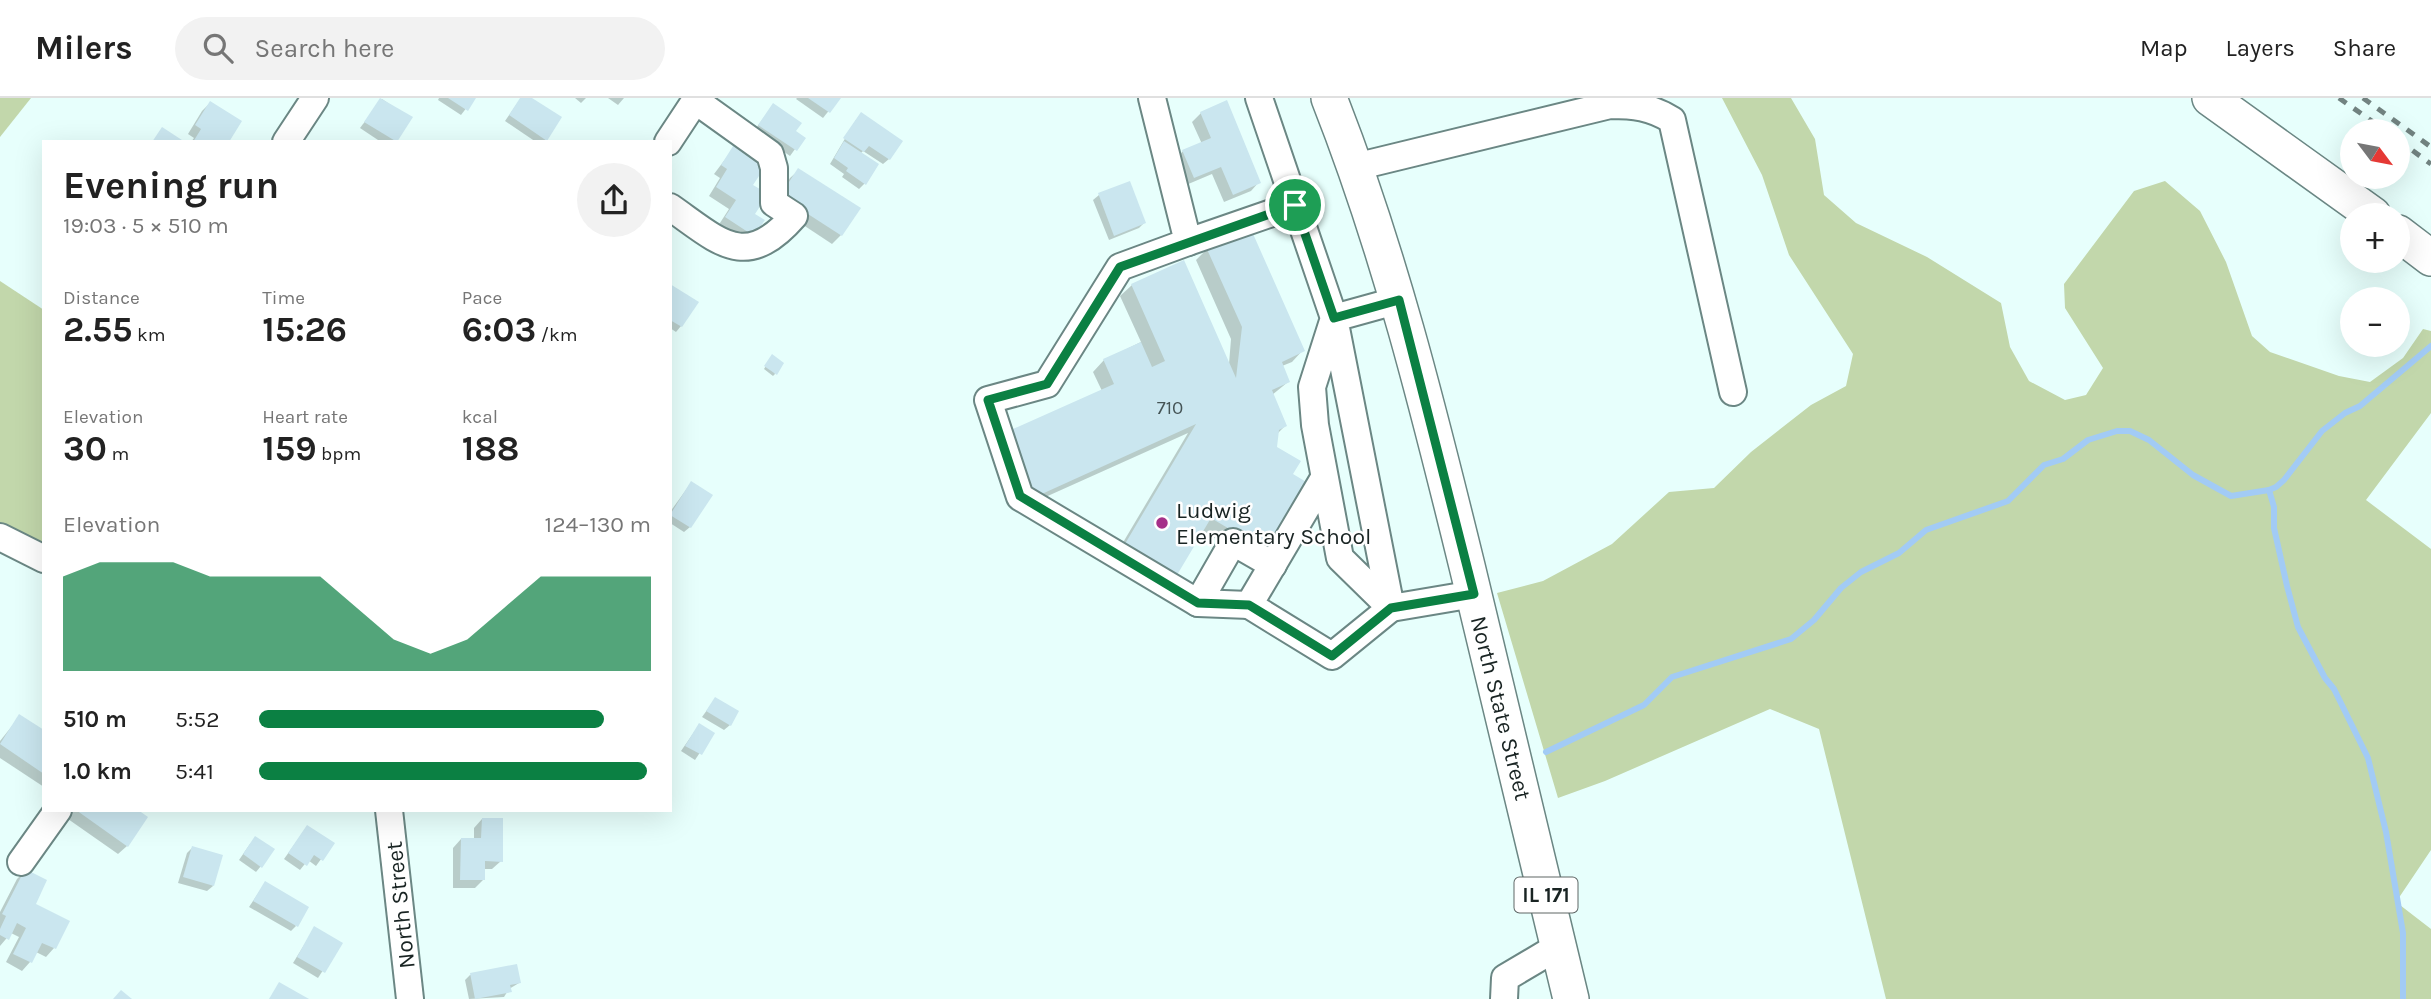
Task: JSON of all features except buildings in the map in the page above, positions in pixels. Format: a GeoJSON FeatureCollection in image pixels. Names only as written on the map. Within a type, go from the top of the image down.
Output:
{"type":"FeatureCollection","features":[{"type":"Feature","properties":{"kind":"main road","name":"North State Street"},"geometry":{"type":"LineString","coordinates":[[1329,98],[1399,300],[1474,594],[1571,999]]}},
{"type":"Feature","properties":{"kind":"main road"},"geometry":{"type":"LineString","coordinates":[[2210,98],[2356,203]]}},
{"type":"Feature","properties":{"kind":"main road"},"geometry":{"type":"LineString","coordinates":[[2410,242],[2431,258]]}},
{"type":"Feature","properties":{"kind":"street"},"geometry":{"type":"LineString","coordinates":[[287,140],[315,98]]}},
{"type":"Feature","properties":{"kind":"street"},"geometry":{"type":"LineString","coordinates":[[1152,98],[1188,242]]}},
{"type":"Feature","properties":{"kind":"street"},"geometry":{"type":"LineString","coordinates":[[1259,98],[1334,318],[1391,608]]}},
{"type":"Feature","properties":{"kind":"street"},"geometry":{"type":"LineString","coordinates":[[669,140],[696,99],[770,155],[774,168],[774,203],[794,216],[778,235],[757,246],[733,247],[713,238],[672,208]]}},
{"type":"Feature","properties":{"kind":"street"},"geometry":{"type":"LineString","coordinates":[[1355,167],[1610,104],[1641,106],[1658,111],[1672,120],[1733,392]]}},
{"type":"Feature","properties":{"kind":"street"},"geometry":{"type":"LineString","coordinates":[[1295,205],[1120,267],[1047,384],[988,400],[1020,496],[1198,603],[1249,605],[1332,656],[1391,608],[1474,594]]}},
{"type":"Feature","properties":{"kind":"street"},"geometry":{"type":"LineString","coordinates":[[1334,318],[1399,300]]}},
{"type":"Feature","properties":{"kind":"street"},"geometry":{"type":"LineString","coordinates":[[1334,318],[1312,387],[1324,478],[1340,558],[1391,608]]}},
{"type":"Feature","properties":{"kind":"street"},"geometry":{"type":"LineString","coordinates":[[1249,605],[1324,478]]}},
{"type":"Feature","properties":{"kind":"street"},"geometry":{"type":"LineString","coordinates":[[0,537],[42,558]]}},
{"type":"Feature","properties":{"kind":"street"},"geometry":{"type":"LineString","coordinates":[[1198,603],[1233,542],[1273,565]]}},
{"type":"Feature","properties":{"kind":"street"},"geometry":{"type":"LineString","coordinates":[[21,862],[57,812]]}},
{"type":"Feature","properties":{"kind":"street","name":"North Street"},"geometry":{"type":"LineString","coordinates":[[390,812],[410,999]]}},
{"type":"Feature","properties":{"kind":"street"},"geometry":{"type":"LineString","coordinates":[[1498,998],[1505,978],[1559,946]]}},
{"type":"Feature","properties":{"kind":"green space"},"geometry":{"type":"Polygon","coordinates":[[[0,98],[31,98],[0,137],[0,98]]]}},
{"type":"Feature","properties":{"kind":"green space"},"geometry":{"type":"Polygon","coordinates":[[[1722,98],[1791,98],[1815,139],[1824,195],[1856,223],[1927,257],[2001,303],[2010,347],[2029,381],[2065,400],[2086,395],[2103,368],[2065,308],[2064,284],[2134,191],[2165,181],[2200,211],[2226,262],[2252,336],[2270,352],[2339,376],[2370,382],[2404,357],[2410,357],[2410,348],[2423,329],[2431,331],[2431,413],[2366,500],[2431,549],[2431,850],[2396,902],[2431,929],[2431,999],[1886,999],[1819,729],[1770,709],[1605,781],[1558,798],[1497,593],[1543,581],[1612,544],[1669,492],[1714,488],[1751,452],[1811,405],[1846,386],[1853,354],[1789,255],[1762,175],[1722,98]]]}},
{"type":"Feature","properties":{"kind":"green space"},"geometry":{"type":"Polygon","coordinates":[[[0,281],[42,309],[42,554],[0,531],[0,281]]]}},
{"type":"Feature","properties":{"kind":"waterway"},"geometry":{"type":"LineString","coordinates":[[1546,752],[1644,705],[1672,677],[1791,639],[1814,620],[1841,588],[1861,572],[1899,553],[1926,530],[2008,501],[2044,465],[2063,459],[2088,440],[2117,431],[2130,431],[2149,440],[2193,475],[2231,496],[2276,487],[2322,431],[2345,413],[2360,406],[2431,346]]}},
{"type":"Feature","properties":{"kind":"waterway"},"geometry":{"type":"LineString","coordinates":[[2269,490],[2274,507],[2274,528],[2298,627],[2325,678],[2334,689],[2368,758],[2386,832],[2403,933],[2403,999]]}},
{"type":"Feature","properties":{"kind":"railway"},"geometry":{"type":"LineString","coordinates":[[2339,98],[2369,119]]}},
{"type":"Feature","properties":{"kind":"railway"},"geometry":{"type":"LineString","coordinates":[[2363,98],[2431,147]]}},
{"type":"Feature","properties":{"kind":"railway"},"geometry":{"type":"LineString","coordinates":[[2410,149],[2431,164]]}},
{"type":"Feature","properties":{"kind":"place","name":"Ludwig Elementary School"},"geometry":{"type":"Point","coordinates":[1162,523]}},
{"type":"Feature","properties":{"kind":"route"},"geometry":{"type":"LineString","coordinates":[[1295,205],[1334,318],[1399,300],[1474,594],[1391,608],[1332,656],[1249,605],[1198,603],[1020,496],[988,400],[1047,384],[1120,267],[1295,205]]}}]}
